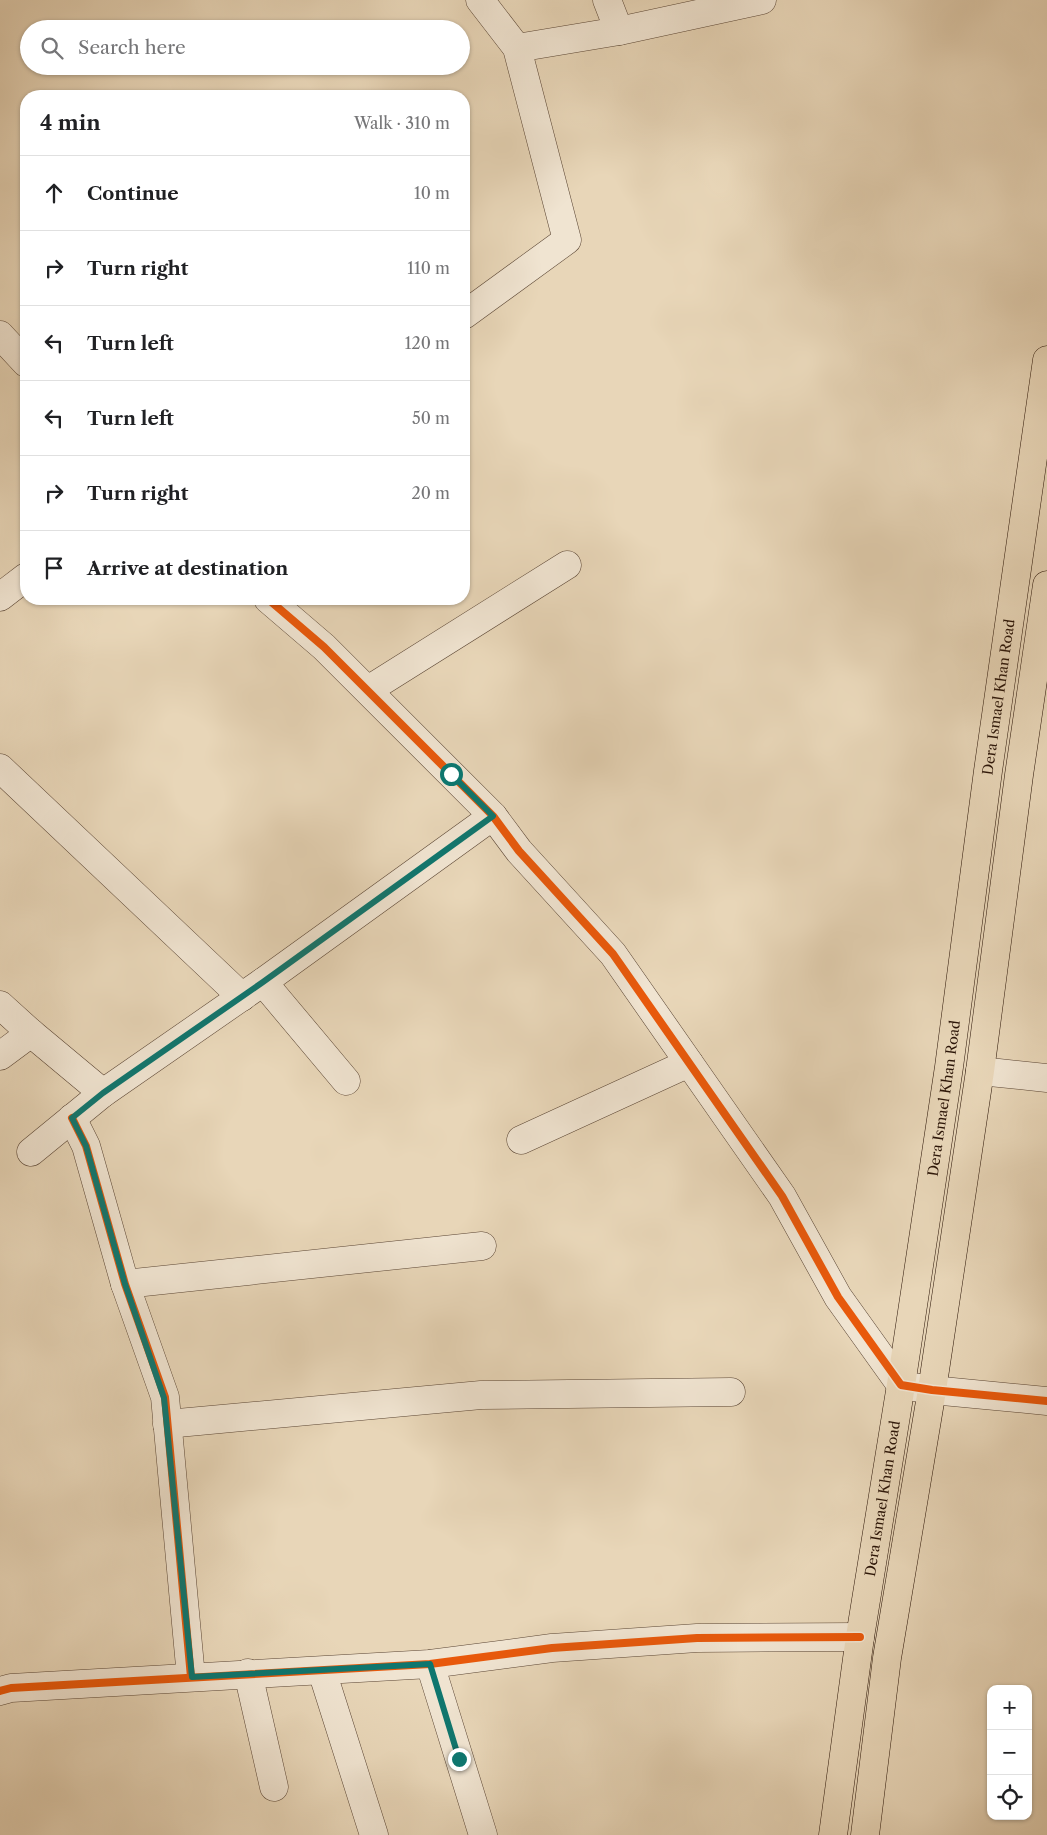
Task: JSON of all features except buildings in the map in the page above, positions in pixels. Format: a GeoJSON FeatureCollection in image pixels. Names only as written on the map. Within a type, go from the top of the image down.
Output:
{"type":"FeatureCollection","features":[{"type":"Feature","properties":{"kind":"highway","name":"Dera Ismael Khan Road"},"geometry":{"type":"LineString","coordinates":[[833,1835],[860,1637],[901,1385],[949,1067],[988,771],[1040,464],[1047,360]]}},
{"type":"Feature","properties":{"kind":"highway"},"geometry":{"type":"LineString","coordinates":[[865,1835],[887,1658],[932,1390],[980,1071],[1019,775],[1047,585]]}},
{"type":"Feature","properties":{"kind":"street"},"geometry":{"type":"LineString","coordinates":[[470,311],[566,240],[517,48],[480,0]]}},
{"type":"Feature","properties":{"kind":"street"},"geometry":{"type":"LineString","coordinates":[[607,0],[619,31]]}},
{"type":"Feature","properties":{"kind":"street"},"geometry":{"type":"LineString","coordinates":[[517,48],[619,31],[762,0]]}},
{"type":"Feature","properties":{"kind":"street"},"geometry":{"type":"LineString","coordinates":[[0,335],[20,357]]}},
{"type":"Feature","properties":{"kind":"street"},"geometry":{"type":"LineString","coordinates":[[368,690],[568,565]]}},
{"type":"Feature","properties":{"kind":"street"},"geometry":{"type":"LineString","coordinates":[[0,597],[20,582]]}},
{"type":"Feature","properties":{"kind":"street"},"geometry":{"type":"LineString","coordinates":[[275,605],[324,647],[493,816],[519,851],[613,954],[782,1196],[838,1296],[901,1385],[932,1390],[1047,1401]]}},
{"type":"Feature","properties":{"kind":"street"},"geometry":{"type":"LineString","coordinates":[[0,768],[253,990],[346,1081]]}},
{"type":"Feature","properties":{"kind":"street"},"geometry":{"type":"LineString","coordinates":[[32,1152],[103,1093],[253,990],[493,816]]}},
{"type":"Feature","properties":{"kind":"street"},"geometry":{"type":"LineString","coordinates":[[0,1005],[103,1093]]}},
{"type":"Feature","properties":{"kind":"street"},"geometry":{"type":"LineString","coordinates":[[0,1056],[31,1033]]}},
{"type":"Feature","properties":{"kind":"street"},"geometry":{"type":"LineString","coordinates":[[521,1140],[689,1063]]}},
{"type":"Feature","properties":{"kind":"street"},"geometry":{"type":"LineString","coordinates":[[980,1071],[1047,1078]]}},
{"type":"Feature","properties":{"kind":"street"},"geometry":{"type":"LineString","coordinates":[[72,1118],[86,1146],[125,1284],[164,1398],[192,1677]]}},
{"type":"Feature","properties":{"kind":"street"},"geometry":{"type":"LineString","coordinates":[[125,1284],[482,1246]]}},
{"type":"Feature","properties":{"kind":"street"},"geometry":{"type":"LineString","coordinates":[[167,1424],[481,1395],[731,1392]]}},
{"type":"Feature","properties":{"kind":"street"},"geometry":{"type":"LineString","coordinates":[[0,1691],[11,1688],[430,1664],[552,1648],[697,1638],[860,1637]]}},
{"type":"Feature","properties":{"kind":"street"},"geometry":{"type":"LineString","coordinates":[[430,1664],[483,1835]]}},
{"type":"Feature","properties":{"kind":"street"},"geometry":{"type":"LineString","coordinates":[[322,1671],[374,1835]]}},
{"type":"Feature","properties":{"kind":"street"},"geometry":{"type":"LineString","coordinates":[[248,1674],[274,1787]]}},
{"type":"Feature","properties":{"kind":"cycle path"},"geometry":{"type":"LineString","coordinates":[[275,605],[324,647],[493,816],[519,851],[613,954],[782,1196],[838,1297],[901,1385],[932,1390],[1047,1401]]}},
{"type":"Feature","properties":{"kind":"cycle path"},"geometry":{"type":"LineString","coordinates":[[72,1118],[86,1146],[125,1284],[165,1397],[191,1677]]}},
{"type":"Feature","properties":{"kind":"cycle path"},"geometry":{"type":"LineString","coordinates":[[0,1691],[11,1688],[430,1664],[552,1648],[697,1638],[860,1637]]}},
{"type":"Feature","properties":{"kind":"route"},"geometry":{"type":"LineString","coordinates":[[451,774],[493,816],[263,982],[103,1093],[72,1118],[86,1146],[125,1284],[164,1398],[192,1677],[430,1664],[459,1759]]}}]}
